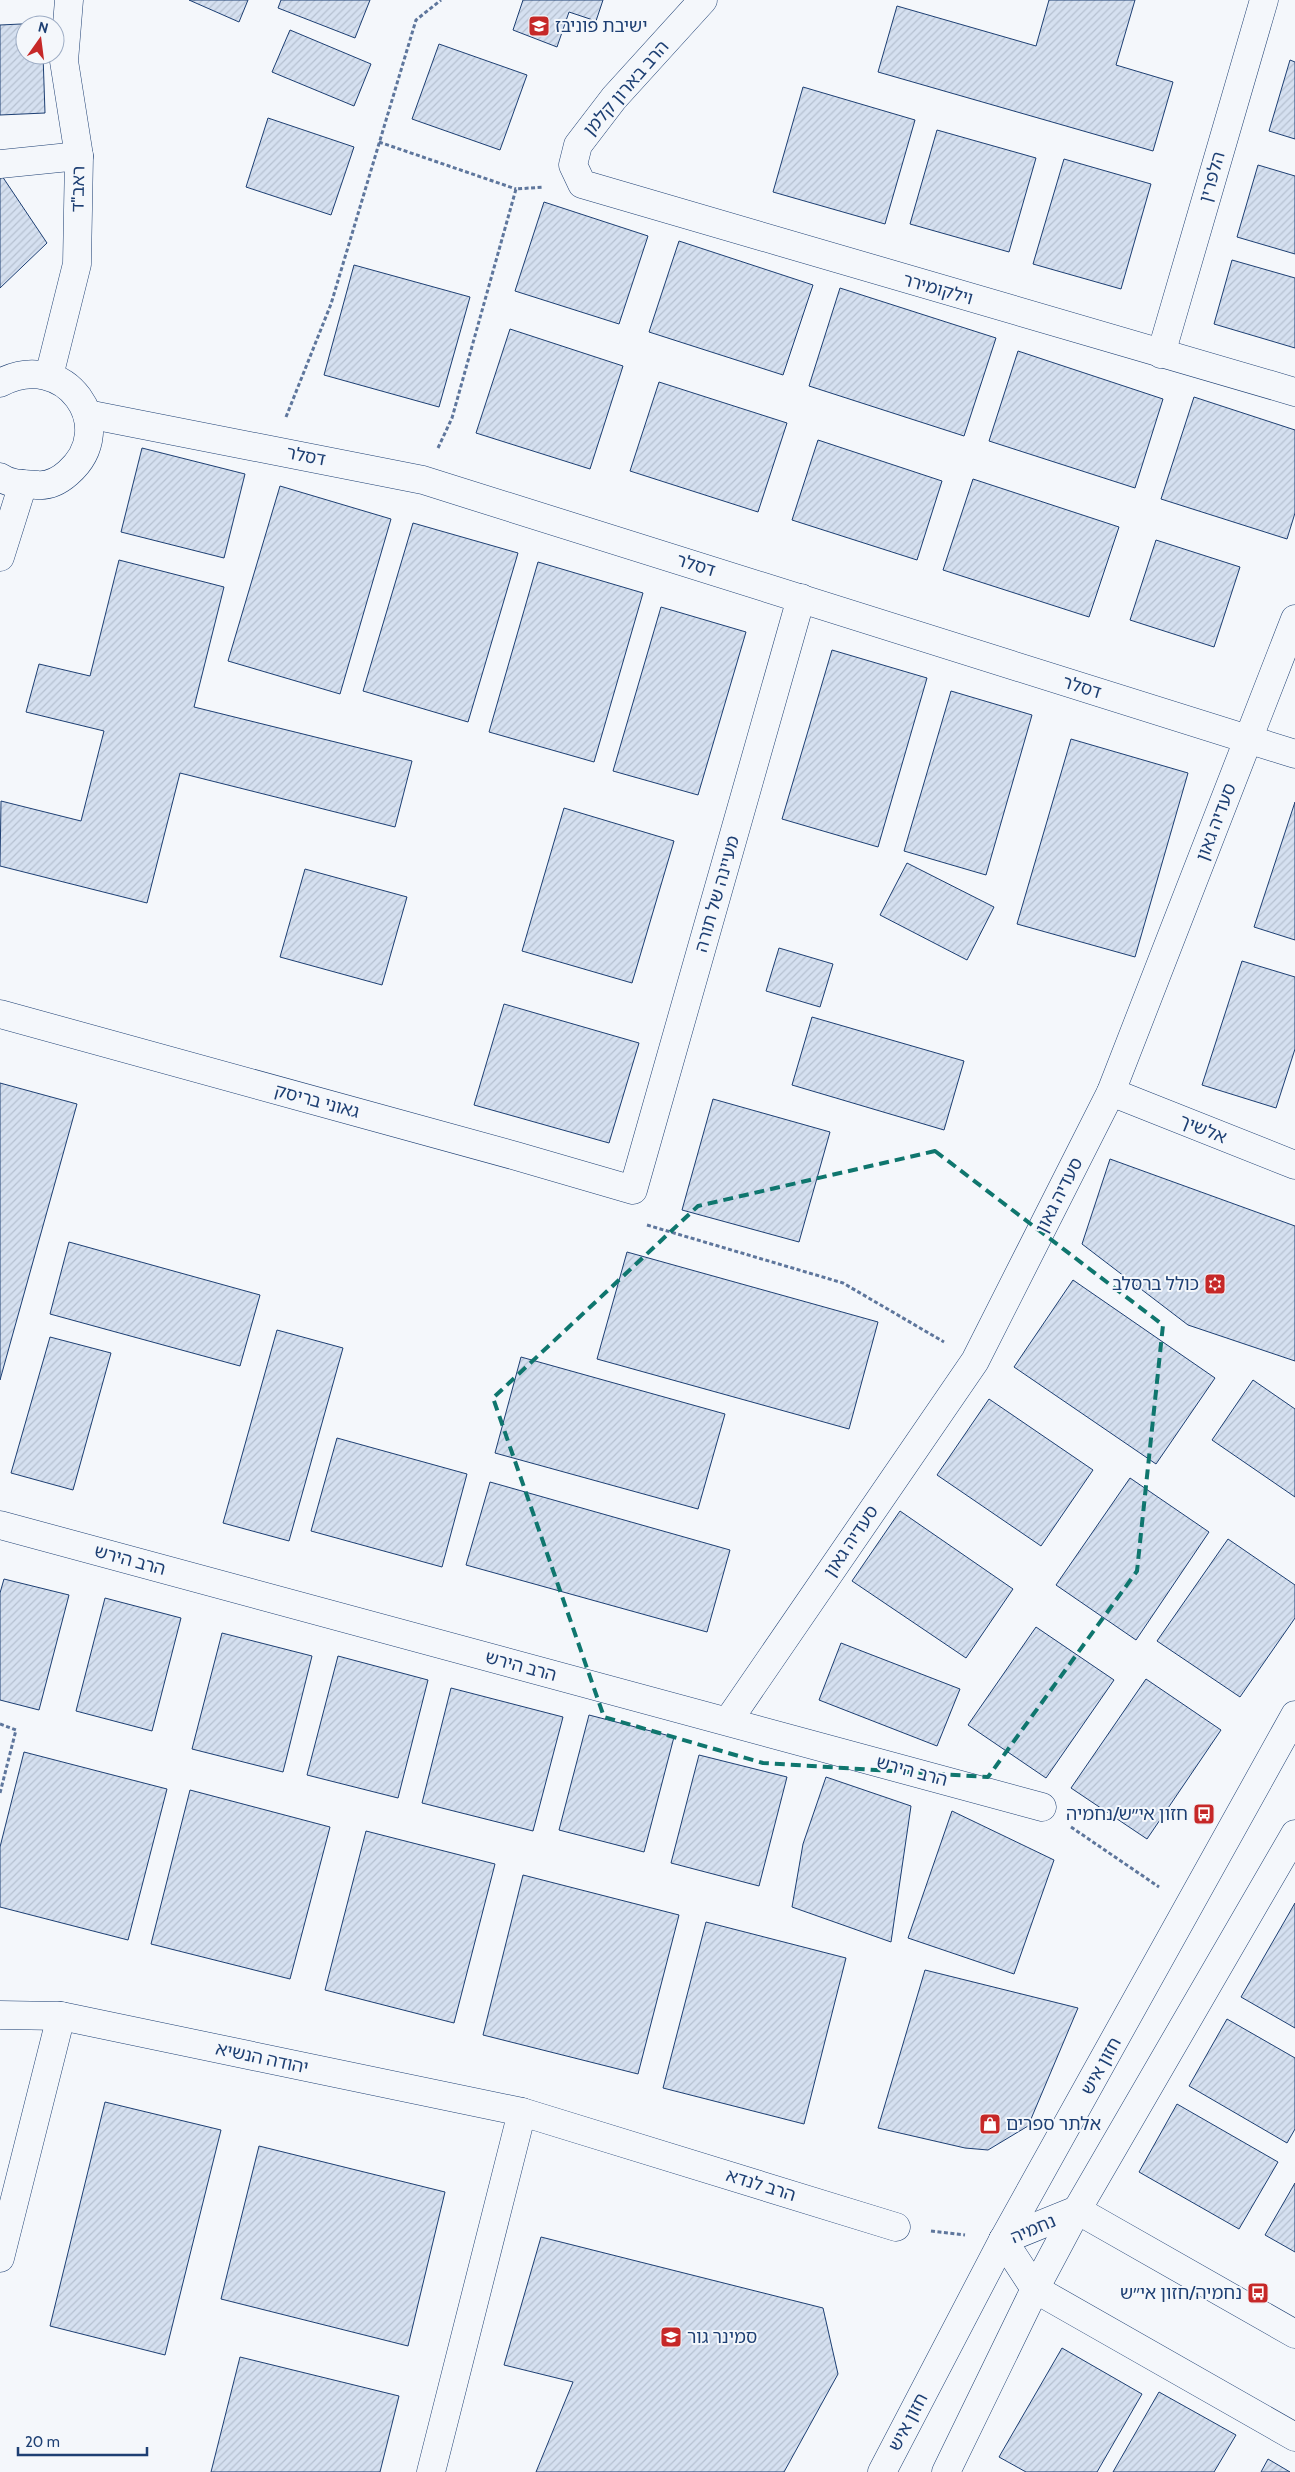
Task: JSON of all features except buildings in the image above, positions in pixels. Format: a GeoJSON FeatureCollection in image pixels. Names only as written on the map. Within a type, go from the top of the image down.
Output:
{"type":"FeatureCollection","features":[{"type":"Feature","properties":{"kind":"street","name":"ראב\"ד"},"geometry":{"type":"LineString","coordinates":[[49,376],[77,264],[79,156],[64,61],[69,0]]}},
{"type":"Feature","properties":{"kind":"street","name":"הרב בארון קלמן"},"geometry":{"type":"LineString","coordinates":[[582,184],[573,165],[578,145],[614,98],[703,0]]}},
{"type":"Feature","properties":{"kind":"street","name":"הלפרין"},"geometry":{"type":"LineString","coordinates":[[1160,354],[1264,0]]}},
{"type":"Feature","properties":{"kind":"street"},"geometry":{"type":"LineString","coordinates":[[0,164],[79,156]]}},
{"type":"Feature","properties":{"kind":"street","name":"וילקומירר"},"geometry":{"type":"LineString","coordinates":[[582,184],[1295,392]]}},
{"type":"Feature","properties":{"kind":"street"},"geometry":{"type":"LineString","coordinates":[[0,383],[13,376],[31,372],[49,376],[66,384],[78,398],[87,414],[89,432],[85,450],[76,466],[63,478],[45,486],[11,481],[0,557]]}},
{"type":"Feature","properties":{"kind":"street","name":"דסלר"},"geometry":{"type":"LineString","coordinates":[[87,414],[422,480],[1295,754]]}},
{"type":"Feature","properties":{"kind":"street","name":"מעיינה של תורה"},"geometry":{"type":"LineString","coordinates":[[633,1190],[801,598]]}},
{"type":"Feature","properties":{"kind":"street","name":"סעדיה גאון"},"geometry":{"type":"LineString","coordinates":[[728,1721],[975,1361],[1111,1092],[1295,618]]}},
{"type":"Feature","properties":{"kind":"street","name":"גאוני בריסק"},"geometry":{"type":"LineString","coordinates":[[0,1014],[633,1190]]}},
{"type":"Feature","properties":{"kind":"street","name":"אלשיך"},"geometry":{"type":"LineString","coordinates":[[1111,1092],[1295,1165]]}},
{"type":"Feature","properties":{"kind":"street","name":"הרב הירש"},"geometry":{"type":"LineString","coordinates":[[0,1525],[1042,1807]]}},
{"type":"Feature","properties":{"kind":"street","name":"חזון איש"},"geometry":{"type":"LineString","coordinates":[[882,2472],[1003,2240],[1295,1714]]}},
{"type":"Feature","properties":{"kind":"street"},"geometry":{"type":"LineString","coordinates":[[946,2472],[1035,2289],[1077,2210],[1295,1834]]}},
{"type":"Feature","properties":{"kind":"street","name":"יהודה הנשיא"},"geometry":{"type":"LineString","coordinates":[[0,2015],[61,2016],[522,2112]]}},
{"type":"Feature","properties":{"kind":"street"},"geometry":{"type":"LineString","coordinates":[[0,2258],[61,2016]]}},
{"type":"Feature","properties":{"kind":"street"},"geometry":{"type":"LineString","coordinates":[[431,2472],[522,2112]]}},
{"type":"Feature","properties":{"kind":"street","name":"הרב לנדא"},"geometry":{"type":"LineString","coordinates":[[522,2112],[896,2227]]}},
{"type":"Feature","properties":{"kind":"street","name":"נחמיה"},"geometry":{"type":"LineString","coordinates":[[1295,2334],[1077,2210],[1003,2240],[1035,2289],[1295,2437]]}},
{"type":"Feature","properties":{"kind":"path"},"geometry":{"type":"LineString","coordinates":[[273,450],[331,304],[416,20],[441,0]]}},
{"type":"Feature","properties":{"kind":"path"},"geometry":{"type":"LineString","coordinates":[[380,142],[516,189],[582,184]]}},
{"type":"Feature","properties":{"kind":"path"},"geometry":{"type":"LineString","coordinates":[[422,480],[452,418],[516,189]]}},
{"type":"Feature","properties":{"kind":"path"},"geometry":{"type":"LineString","coordinates":[[633,1190],[641,1224],[843,1283],[975,1361]]}},
{"type":"Feature","properties":{"kind":"path"},"geometry":{"type":"LineString","coordinates":[[0,1724],[16,1730],[0,1793]]}},
{"type":"Feature","properties":{"kind":"path"},"geometry":{"type":"LineString","coordinates":[[1042,1807],[1189,1908]]}},
{"type":"Feature","properties":{"kind":"path"},"geometry":{"type":"LineString","coordinates":[[896,2227],[1003,2240]]}},
{"type":"Feature","properties":{"kind":"highlighted area"},"geometry":{"type":"Polygon","coordinates":[[[935,1151],[1163,1325],[1137,1571],[988,1777],[763,1763],[604,1717],[493,1398],[698,1206],[935,1151]]]}},
{"type":"Feature","properties":{"kind":"place","name":"ישיבת פוניבז"},"geometry":{"type":"Point","coordinates":[539,26]}},
{"type":"Feature","properties":{"kind":"place","name":"כולל ברסלב"},"geometry":{"type":"Point","coordinates":[1215,1284]}},
{"type":"Feature","properties":{"kind":"place","name":"חזון אי״ש/נחמיה"},"geometry":{"type":"Point","coordinates":[1204,1814]}},
{"type":"Feature","properties":{"kind":"place","name":"אלתר ספרים"},"geometry":{"type":"Point","coordinates":[990,2124]}},
{"type":"Feature","properties":{"kind":"place","name":"נחמיה/חזון אי״ש"},"geometry":{"type":"Point","coordinates":[1258,2293]}},
{"type":"Feature","properties":{"kind":"place","name":"סמינר גור"},"geometry":{"type":"Point","coordinates":[671,2337]}}]}
